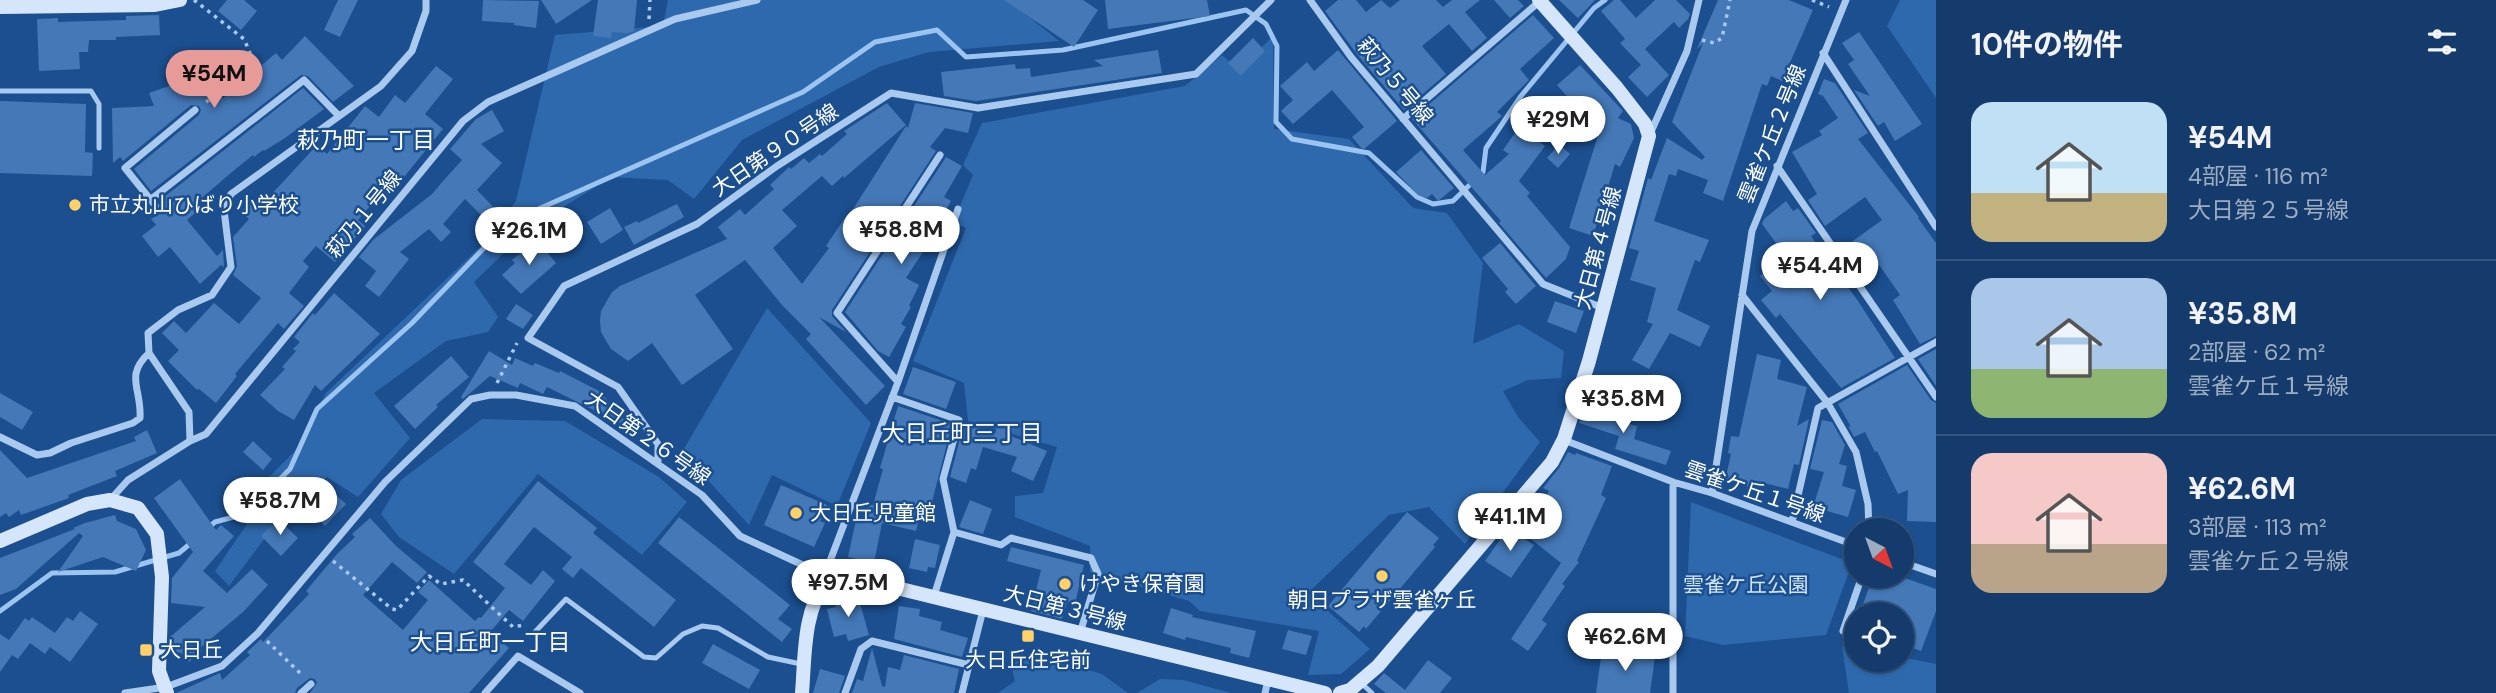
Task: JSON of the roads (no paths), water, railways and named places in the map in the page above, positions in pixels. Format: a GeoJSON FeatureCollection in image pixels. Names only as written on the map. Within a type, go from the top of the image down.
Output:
{"type":"FeatureCollection","features":[{"type":"Feature","properties":{"kind":"street"},"geometry":{"type":"LineString","coordinates":[[0,6],[155,5],[180,0]]}},
{"type":"Feature","properties":{"kind":"street"},"geometry":{"type":"LineString","coordinates":[[190,441],[189,412],[149,353],[148,333],[178,310],[212,295],[231,267],[224,210],[231,194],[381,86],[412,51],[426,11],[426,0]]}},
{"type":"Feature","properties":{"kind":"street","name":"萩乃１号線"},"geometry":{"type":"LineString","coordinates":[[110,500],[128,480],[190,441],[206,435],[463,121],[488,103],[675,19],[757,0]]}},
{"type":"Feature","properties":{"kind":"street","name":"大日第９０号線"},"geometry":{"type":"LineString","coordinates":[[658,463],[659,444],[618,387],[528,338],[564,286],[697,224],[777,166],[891,93],[978,108],[1196,74],[1271,0]]}},
{"type":"Feature","properties":{"kind":"street","name":"萩乃５号線"},"geometry":{"type":"LineString","coordinates":[[1310,0],[1351,57],[1543,284],[1603,308]]}},
{"type":"Feature","properties":{"kind":"street"},"geometry":{"type":"LineString","coordinates":[[1403,119],[1539,0],[1617,88],[1645,124],[1649,136]]}},
{"type":"Feature","properties":{"kind":"street"},"geometry":{"type":"LineString","coordinates":[[1649,136],[1687,51],[1699,0]]}},
{"type":"Feature","properties":{"kind":"street","name":"雲雀ケ丘２号線"},"geometry":{"type":"LineString","coordinates":[[1712,493],[1752,230],[1846,0]]}},
{"type":"Feature","properties":{"kind":"street"},"geometry":{"type":"LineString","coordinates":[[1823,53],[1936,227]]}},
{"type":"Feature","properties":{"kind":"street"},"geometry":{"type":"LineString","coordinates":[[150,200],[304,80],[339,116]]}},
{"type":"Feature","properties":{"kind":"street"},"geometry":{"type":"LineString","coordinates":[[158,209],[125,168],[195,110]]}},
{"type":"Feature","properties":{"kind":"street","name":"大日第４号線"},"geometry":{"type":"LineString","coordinates":[[1563,439],[1603,308],[1649,136]]}},
{"type":"Feature","properties":{"kind":"street"},"geometry":{"type":"LineString","coordinates":[[898,382],[837,313],[940,155]]}},
{"type":"Feature","properties":{"kind":"street"},"geometry":{"type":"LineString","coordinates":[[1777,166],[1936,397]]}},
{"type":"Feature","properties":{"kind":"street"},"geometry":{"type":"LineString","coordinates":[[802,693],[804,665],[817,593],[827,580],[830,561],[898,382],[958,209]]}},
{"type":"Feature","properties":{"kind":"street"},"geometry":{"type":"LineString","coordinates":[[1742,295],[1827,402],[1856,452],[1868,503],[1869,518]]}},
{"type":"Feature","properties":{"kind":"street"},"geometry":{"type":"LineString","coordinates":[[1792,522],[1818,408],[1936,342]]}},
{"type":"Feature","properties":{"kind":"street"},"geometry":{"type":"LineString","coordinates":[[0,438],[37,455],[50,453],[71,443],[133,423],[140,418],[141,410],[135,372],[138,363],[149,353]]}},
{"type":"Feature","properties":{"kind":"street","name":"大日第２６号線"},"geometry":{"type":"LineString","coordinates":[[125,693],[167,690],[222,666],[258,632],[385,482],[471,399],[490,395],[516,395],[575,406],[702,495],[740,536],[804,566],[827,580]]}},
{"type":"Feature","properties":{"kind":"street"},"geometry":{"type":"LineString","coordinates":[[892,397],[959,421],[943,479],[954,532],[934,597]]}},
{"type":"Feature","properties":{"kind":"street"},"geometry":{"type":"LineString","coordinates":[[1340,693],[1350,690],[1378,666],[1552,462],[1563,439]]}},
{"type":"Feature","properties":{"kind":"street","name":"雲雀ケ丘１号線"},"geometry":{"type":"LineString","coordinates":[[1563,439],[1673,482],[1712,493],[1844,541]]}},
{"type":"Feature","properties":{"kind":"street"},"geometry":{"type":"LineString","coordinates":[[1673,482],[1673,693]]}},
{"type":"Feature","properties":{"kind":"street"},"geometry":{"type":"LineString","coordinates":[[0,541],[87,504],[110,500],[138,508],[157,534],[159,546],[162,571],[159,671],[167,690]]}},
{"type":"Feature","properties":{"kind":"street"},"geometry":{"type":"LineString","coordinates":[[954,532],[1001,545],[1011,538],[1091,558],[1098,574],[1080,633]]}},
{"type":"Feature","properties":{"kind":"street"},"geometry":{"type":"LineString","coordinates":[[1914,566],[1936,574]]}},
{"type":"Feature","properties":{"kind":"street","name":"大日第３号線"},"geometry":{"type":"LineString","coordinates":[[827,580],[856,578],[1080,633],[1267,686],[1325,693]]}},
{"type":"Feature","properties":{"kind":"street"},"geometry":{"type":"LineString","coordinates":[[1843,631],[1857,588]]}},
{"type":"Feature","properties":{"kind":"street"},"geometry":{"type":"LineString","coordinates":[[962,693],[983,610]]}},
{"type":"Feature","properties":{"kind":"street"},"geometry":{"type":"LineString","coordinates":[[845,693],[861,649],[872,641],[969,665]]}},
{"type":"Feature","properties":{"kind":"street"},"geometry":{"type":"LineString","coordinates":[[485,693],[518,656],[580,693]]}},
{"type":"Feature","properties":{"kind":"street"},"geometry":{"type":"LineString","coordinates":[[301,693],[311,684]]}},
{"type":"Feature","properties":{"kind":"lane"},"geometry":{"type":"LineString","coordinates":[[0,91],[91,91],[99,104],[99,148]]}},
{"type":"Feature","properties":{"kind":"lane"},"geometry":{"type":"LineString","coordinates":[[534,633],[566,598],[644,657],[656,658],[683,634],[702,626],[718,628],[768,657],[804,665]]}},
{"type":"Feature","properties":{"kind":"lane"},"geometry":{"type":"LineString","coordinates":[[1360,682],[1373,693]]}},
{"type":"Feature","properties":{"kind":"waterway"},"geometry":{"type":"LineString","coordinates":[[209,527],[215,522],[245,514],[290,469],[317,409],[412,323],[509,222],[803,92],[875,42],[937,30],[966,57],[1063,50],[1246,10],[1266,24],[1277,46],[1276,122],[1292,139],[1369,153],[1417,197],[1433,204],[1453,201],[1483,172],[1486,148],[1521,96],[1594,8],[1605,0]]}},
{"type":"Feature","properties":{"kind":"waterway"},"geometry":{"type":"LineString","coordinates":[[0,611],[52,573],[115,572],[179,553],[191,543]]}},
{"type":"Feature","properties":{"kind":"place","name":"市立丸山ひばり小学校"},"geometry":{"type":"Point","coordinates":[75,205]}},
{"type":"Feature","properties":{"kind":"place","name":"大日丘児童館"},"geometry":{"type":"Point","coordinates":[796,513]}},
{"type":"Feature","properties":{"kind":"place","name":"朝日プラザ雲雀ヶ丘"},"geometry":{"type":"Point","coordinates":[1382,576]}},
{"type":"Feature","properties":{"kind":"place","name":"けやき保育園"},"geometry":{"type":"Point","coordinates":[1065,584]}},
{"type":"Feature","properties":{"kind":"place","name":"大日丘住宅前"},"geometry":{"type":"Point","coordinates":[1028,636]}},
{"type":"Feature","properties":{"kind":"place","name":"大日丘"},"geometry":{"type":"Point","coordinates":[146,650]}},
{"type":"Feature","properties":{"kind":"district","name":"萩乃町一丁目"},"geometry":{"type":"Point","coordinates":[366,140]}},
{"type":"Feature","properties":{"kind":"district","name":"大日丘町三丁目"},"geometry":{"type":"Point","coordinates":[962,433]}},
{"type":"Feature","properties":{"kind":"district","name":"大日丘町一丁目"},"geometry":{"type":"Point","coordinates":[490,642]}},
{"type":"Feature","properties":{"kind":"park label","name":"雲雀ケ丘公園"},"geometry":{"type":"Point","coordinates":[1746,585]}}]}
